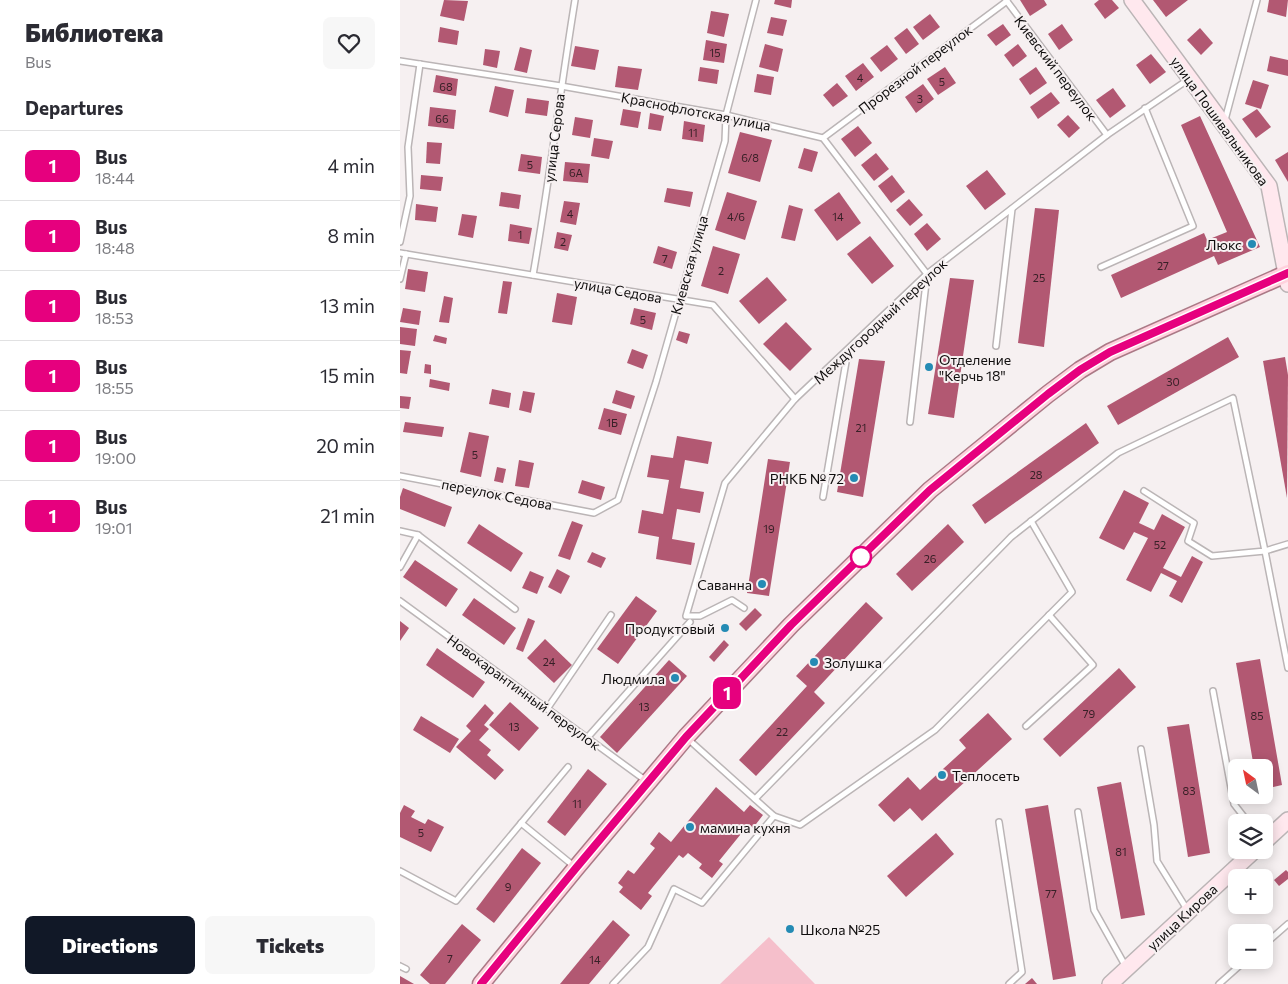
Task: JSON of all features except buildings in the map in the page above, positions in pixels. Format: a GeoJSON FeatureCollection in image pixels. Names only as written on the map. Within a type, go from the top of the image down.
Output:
{"type":"FeatureCollection","features":[{"type":"Feature","properties":{"kind":"main road","name":"улица Пошивальникова"},"geometry":{"type":"LineString","coordinates":[[1132,0],[1269,186],[1287,277]]}},
{"type":"Feature","properties":{"kind":"main road"},"geometry":{"type":"LineString","coordinates":[[481,984],[686,737],[791,625],[923,497],[1080,370],[1110,352],[1287,277]]}},
{"type":"Feature","properties":{"kind":"main road"},"geometry":{"type":"LineString","coordinates":[[1273,834],[1288,820]]}},
{"type":"Feature","properties":{"kind":"main road","name":"улица Кирова"},"geometry":{"type":"LineString","coordinates":[[1110,984],[1245,859]]}},
{"type":"Feature","properties":{"kind":"lane","name":"улица Серова"},"geometry":{"type":"LineString","coordinates":[[533,275],[547,198],[561,86],[575,0]]}},
{"type":"Feature","properties":{"kind":"lane","name":"Киевская улица"},"geometry":{"type":"LineString","coordinates":[[594,513],[618,500],[656,382],[725,141],[726,115],[756,0]]}},
{"type":"Feature","properties":{"kind":"lane"},"geometry":{"type":"LineString","coordinates":[[1224,124],[1257,0]]}},
{"type":"Feature","properties":{"kind":"lane","name":"Киевский переулок"},"geometry":{"type":"LineString","coordinates":[[1006,1],[1107,135]]}},
{"type":"Feature","properties":{"kind":"lane","name":"Прорезной переулок"},"geometry":{"type":"LineString","coordinates":[[823,138],[1006,1]]}},
{"type":"Feature","properties":{"kind":"lane","name":"Краснофлотская улица"},"geometry":{"type":"LineString","coordinates":[[400,61],[561,86],[726,115],[823,138]]}},
{"type":"Feature","properties":{"kind":"lane"},"geometry":{"type":"LineString","coordinates":[[400,242],[410,196],[408,147],[420,64]]}},
{"type":"Feature","properties":{"kind":"lane","name":"Междугородный переулок"},"geometry":{"type":"LineString","coordinates":[[744,608],[732,600],[700,616],[686,616],[724,483],[795,399],[927,274],[1107,135],[1190,78]]}},
{"type":"Feature","properties":{"kind":"lane"},"geometry":{"type":"LineString","coordinates":[[1101,267],[1193,226],[1145,108]]}},
{"type":"Feature","properties":{"kind":"lane"},"geometry":{"type":"LineString","coordinates":[[823,138],[927,274],[910,422]]}},
{"type":"Feature","properties":{"kind":"lane"},"geometry":{"type":"LineString","coordinates":[[996,346],[1012,209]]}},
{"type":"Feature","properties":{"kind":"lane"},"geometry":{"type":"LineString","coordinates":[[400,279],[403,254]]}},
{"type":"Feature","properties":{"kind":"lane","name":"улица Седова"},"geometry":{"type":"LineString","coordinates":[[403,254],[713,305],[795,399]]}},
{"type":"Feature","properties":{"kind":"lane"},"geometry":{"type":"LineString","coordinates":[[823,497],[848,349]]}},
{"type":"Feature","properties":{"kind":"lane"},"geometry":{"type":"LineString","coordinates":[[755,799],[1010,537],[1118,453],[1233,398],[1288,668]]}},
{"type":"Feature","properties":{"kind":"lane","name":"переулок Седова"},"geometry":{"type":"LineString","coordinates":[[400,476],[594,513]]}},
{"type":"Feature","properties":{"kind":"lane"},"geometry":{"type":"LineString","coordinates":[[1144,491],[1194,523],[1188,541],[1212,556],[1265,551],[1288,544]]}},
{"type":"Feature","properties":{"kind":"lane"},"geometry":{"type":"LineString","coordinates":[[686,737],[774,816],[800,826],[935,730],[1072,592],[1031,521]]}},
{"type":"Feature","properties":{"kind":"lane"},"geometry":{"type":"LineString","coordinates":[[400,531],[418,535],[515,609]]}},
{"type":"Feature","properties":{"kind":"lane"},"geometry":{"type":"LineString","coordinates":[[400,567],[418,535]]}},
{"type":"Feature","properties":{"kind":"lane","name":"Новокарантинный переулок"},"geometry":{"type":"LineString","coordinates":[[400,601],[648,782]]}},
{"type":"Feature","properties":{"kind":"lane"},"geometry":{"type":"LineString","coordinates":[[547,709],[611,615]]}},
{"type":"Feature","properties":{"kind":"lane"},"geometry":{"type":"LineString","coordinates":[[1026,726],[1093,665],[1049,615]]}},
{"type":"Feature","properties":{"kind":"lane"},"geometry":{"type":"LineString","coordinates":[[586,738],[690,622]]}},
{"type":"Feature","properties":{"kind":"lane"},"geometry":{"type":"LineString","coordinates":[[1213,691],[1234,804],[1242,814]]}},
{"type":"Feature","properties":{"kind":"lane"},"geometry":{"type":"LineString","coordinates":[[1141,749],[1154,825],[1157,861],[1188,912]]}},
{"type":"Feature","properties":{"kind":"lane"},"geometry":{"type":"LineString","coordinates":[[400,872],[456,901],[568,768]]}},
{"type":"Feature","properties":{"kind":"lane"},"geometry":{"type":"LineString","coordinates":[[1078,812],[1094,910],[1127,968]]}},
{"type":"Feature","properties":{"kind":"lane"},"geometry":{"type":"LineString","coordinates":[[613,984],[648,947],[674,889],[702,903],[774,816]]}},
{"type":"Feature","properties":{"kind":"lane"},"geometry":{"type":"LineString","coordinates":[[999,822],[1022,972],[1008,984]]}},
{"type":"Feature","properties":{"kind":"lane"},"geometry":{"type":"LineString","coordinates":[[521,823],[576,868]]}},
{"type":"Feature","properties":{"kind":"lane"},"geometry":{"type":"LineString","coordinates":[[1273,937],[1288,924]]}},
{"type":"Feature","properties":{"kind":"lane"},"geometry":{"type":"LineString","coordinates":[[400,966],[406,969]]}},
{"type":"Feature","properties":{"kind":"lane"},"geometry":{"type":"LineString","coordinates":[[1219,984],[1236,969]]}},
{"type":"Feature","properties":{"kind":"shaded area"},"geometry":{"type":"Polygon","coordinates":[[[769,937],[815,984],[720,984],[769,937]]]}},
{"type":"Feature","properties":{"kind":"bus line","name":"1"},"geometry":{"type":"LineString","coordinates":[[481,984],[686,737],[791,625],[930,490],[1080,370],[1110,352],[1288,273]]}},
{"type":"Feature","properties":{"kind":"place","name":"Люкс"},"geometry":{"type":"Point","coordinates":[1252,244]}},
{"type":"Feature","properties":{"kind":"place","name":"Отделение \"Керчь 18\""},"geometry":{"type":"Point","coordinates":[929,367]}},
{"type":"Feature","properties":{"kind":"place","name":"РНКБ № 72"},"geometry":{"type":"Point","coordinates":[854,478]}},
{"type":"Feature","properties":{"kind":"place","name":"Саванна"},"geometry":{"type":"Point","coordinates":[762,584]}},
{"type":"Feature","properties":{"kind":"place","name":"Продуктовый"},"geometry":{"type":"Point","coordinates":[725,628]}},
{"type":"Feature","properties":{"kind":"place","name":"Золушка"},"geometry":{"type":"Point","coordinates":[814,662]}},
{"type":"Feature","properties":{"kind":"place","name":"Людмила"},"geometry":{"type":"Point","coordinates":[675,678]}},
{"type":"Feature","properties":{"kind":"place","name":"Теплосеть"},"geometry":{"type":"Point","coordinates":[942,775]}},
{"type":"Feature","properties":{"kind":"place","name":"мамина кухня"},"geometry":{"type":"Point","coordinates":[690,827]}},
{"type":"Feature","properties":{"kind":"place","name":"Школа №25"},"geometry":{"type":"Point","coordinates":[790,929]}}]}
